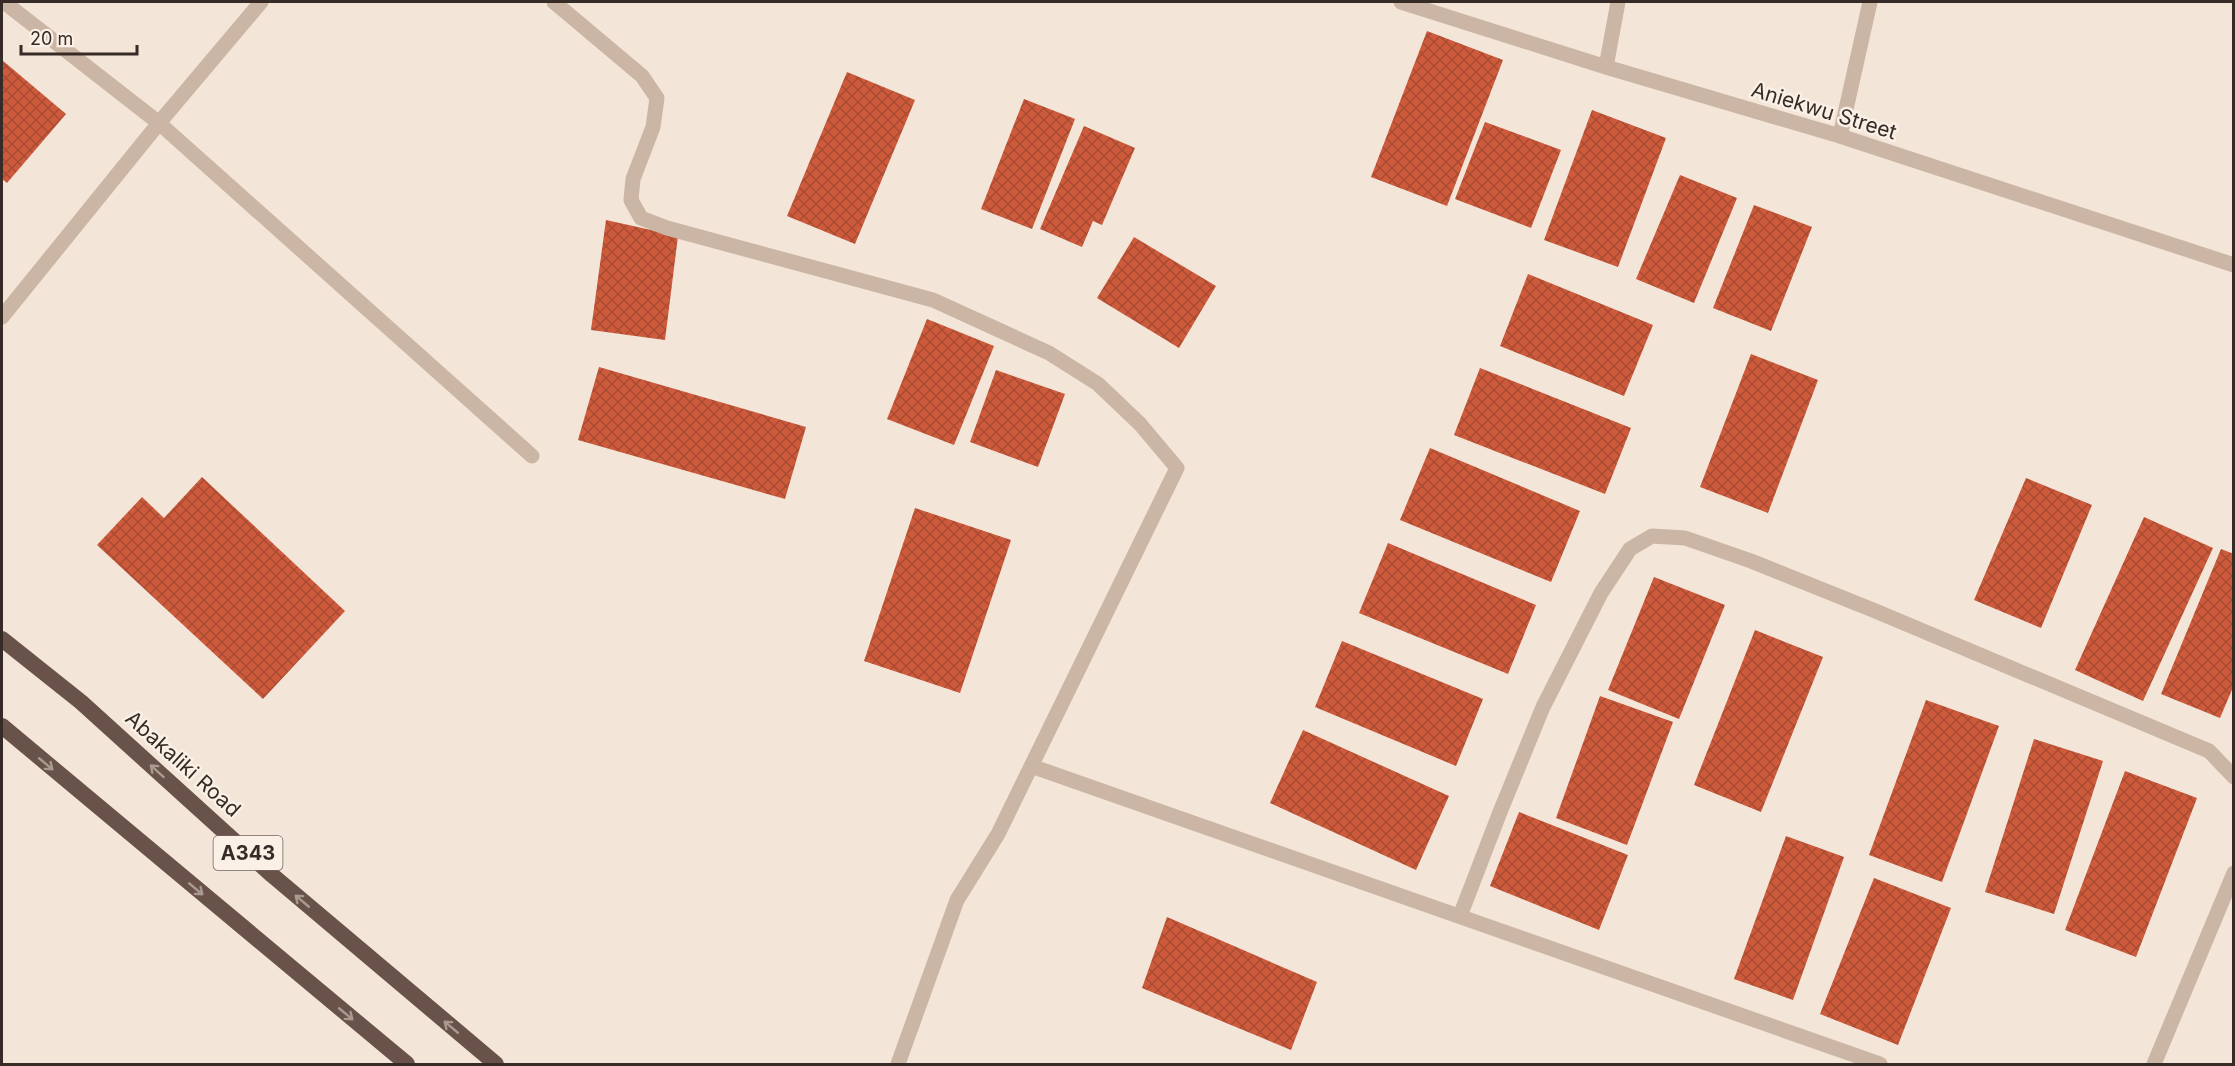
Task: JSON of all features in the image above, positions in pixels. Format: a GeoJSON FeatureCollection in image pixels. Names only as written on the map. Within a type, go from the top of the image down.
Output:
{"type":"FeatureCollection","features":[{"type":"Feature","properties":{"kind":"highway","name":"Abakaliki Road"},"geometry":{"type":"LineString","coordinates":[[2,639],[81,702],[272,875],[496,1065]]}},
{"type":"Feature","properties":{"kind":"highway","name":"A343"},"geometry":{"type":"LineString","coordinates":[[2,726],[407,1065]]}},
{"type":"Feature","properties":{"kind":"street"},"geometry":{"type":"LineString","coordinates":[[4,2],[159,123],[532,456]]}},
{"type":"Feature","properties":{"kind":"street"},"geometry":{"type":"LineString","coordinates":[[2,317],[159,123],[261,2]]}},
{"type":"Feature","properties":{"kind":"street"},"geometry":{"type":"LineString","coordinates":[[554,2],[642,76],[657,98],[653,127],[633,179],[631,201],[641,218],[667,228],[933,300],[1049,353],[1098,384],[1140,424],[1177,468],[998,834],[957,900],[898,1065]]}},
{"type":"Feature","properties":{"kind":"street","name":"Aniekwu Street"},"geometry":{"type":"LineString","coordinates":[[1401,2],[1606,68],[1840,136],[2234,266]]}},
{"type":"Feature","properties":{"kind":"street"},"geometry":{"type":"LineString","coordinates":[[1606,68],[1617,2]]}},
{"type":"Feature","properties":{"kind":"street"},"geometry":{"type":"LineString","coordinates":[[1840,136],[1870,2]]}},
{"type":"Feature","properties":{"kind":"street"},"geometry":{"type":"LineString","coordinates":[[1460,916],[1543,707],[1601,593],[1630,549],[1652,536],[1685,538],[1751,561],[1873,610],[2209,751],[2234,777]]}},
{"type":"Feature","properties":{"kind":"street"},"geometry":{"type":"LineString","coordinates":[[1031,766],[1880,1065]]}},
{"type":"Feature","properties":{"kind":"street"},"geometry":{"type":"LineString","coordinates":[[2154,1065],[2234,873]]}},
{"type":"Feature","properties":{"kind":"building"},"geometry":{"type":"Polygon","coordinates":[[[1427,31],[1503,60],[1447,206],[1371,177],[1427,31]]]}},
{"type":"Feature","properties":{"kind":"building"},"geometry":{"type":"Polygon","coordinates":[[[2,60],[66,114],[7,183],[2,179],[2,60]]]}},
{"type":"Feature","properties":{"kind":"building"},"geometry":{"type":"Polygon","coordinates":[[[847,72],[915,100],[855,244],[787,216],[847,72]]]}},
{"type":"Feature","properties":{"kind":"building"},"geometry":{"type":"Polygon","coordinates":[[[1024,99],[1075,119],[1032,229],[981,209],[1024,99]]]}},
{"type":"Feature","properties":{"kind":"building"},"geometry":{"type":"Polygon","coordinates":[[[1592,110],[1666,138],[1618,267],[1544,240],[1592,110]]]}},
{"type":"Feature","properties":{"kind":"building"},"geometry":{"type":"Polygon","coordinates":[[[1485,122],[1561,150],[1531,228],[1455,199],[1485,122]]]}},
{"type":"Feature","properties":{"kind":"building"},"geometry":{"type":"Polygon","coordinates":[[[1084,126],[1135,148],[1102,225],[1093,221],[1082,247],[1040,229],[1084,126]]]}},
{"type":"Feature","properties":{"kind":"building"},"geometry":{"type":"Polygon","coordinates":[[[1680,175],[1737,198],[1694,303],[1636,279],[1680,175]]]}},
{"type":"Feature","properties":{"kind":"building"},"geometry":{"type":"Polygon","coordinates":[[[1754,205],[1812,227],[1771,331],[1713,308],[1754,205]]]}},
{"type":"Feature","properties":{"kind":"building"},"geometry":{"type":"Polygon","coordinates":[[[606,220],[678,236],[665,340],[591,330],[606,220]]]}},
{"type":"Feature","properties":{"kind":"building"},"geometry":{"type":"Polygon","coordinates":[[[1134,237],[1216,286],[1179,348],[1097,298],[1134,237]]]}},
{"type":"Feature","properties":{"kind":"building"},"geometry":{"type":"Polygon","coordinates":[[[1528,274],[1653,325],[1624,396],[1500,346],[1528,274]]]}},
{"type":"Feature","properties":{"kind":"building"},"geometry":{"type":"Polygon","coordinates":[[[927,319],[994,346],[954,445],[887,419],[927,319]]]}},
{"type":"Feature","properties":{"kind":"building"},"geometry":{"type":"Polygon","coordinates":[[[1751,354],[1818,380],[1768,513],[1700,487],[1751,354]]]}},
{"type":"Feature","properties":{"kind":"building"},"geometry":{"type":"Polygon","coordinates":[[[599,367],[806,427],[785,499],[578,440],[599,367]]]}},
{"type":"Feature","properties":{"kind":"building"},"geometry":{"type":"Polygon","coordinates":[[[1480,368],[1631,428],[1605,494],[1454,435],[1480,368]]]}},
{"type":"Feature","properties":{"kind":"building"},"geometry":{"type":"Polygon","coordinates":[[[996,370],[1065,394],[1038,467],[970,442],[996,370]]]}},
{"type":"Feature","properties":{"kind":"building"},"geometry":{"type":"Polygon","coordinates":[[[1430,448],[1580,511],[1551,582],[1400,520],[1430,448]]]}},
{"type":"Feature","properties":{"kind":"building"},"geometry":{"type":"Polygon","coordinates":[[[202,477],[345,611],[263,699],[97,545],[142,497],[164,518],[202,477]]]}},
{"type":"Feature","properties":{"kind":"building"},"geometry":{"type":"Polygon","coordinates":[[[2026,478],[2092,505],[2041,628],[1974,600],[2026,478]]]}},
{"type":"Feature","properties":{"kind":"building"},"geometry":{"type":"Polygon","coordinates":[[[915,508],[1011,540],[960,693],[864,661],[915,508]]]}},
{"type":"Feature","properties":{"kind":"building"},"geometry":{"type":"Polygon","coordinates":[[[2144,517],[2213,548],[2143,701],[2075,670],[2144,517]]]}},
{"type":"Feature","properties":{"kind":"building"},"geometry":{"type":"Polygon","coordinates":[[[1388,543],[1536,605],[1508,674],[1359,613],[1388,543]]]}},
{"type":"Feature","properties":{"kind":"building"},"geometry":{"type":"Polygon","coordinates":[[[2221,549],[2234,554],[2234,685],[2220,718],[2161,694],[2221,549]]]}},
{"type":"Feature","properties":{"kind":"building"},"geometry":{"type":"Polygon","coordinates":[[[1654,577],[1725,605],[1679,719],[1608,690],[1654,577]]]}},
{"type":"Feature","properties":{"kind":"building"},"geometry":{"type":"Polygon","coordinates":[[[1755,630],[1823,657],[1761,812],[1694,785],[1755,630]]]}},
{"type":"Feature","properties":{"kind":"building"},"geometry":{"type":"Polygon","coordinates":[[[1342,641],[1483,699],[1456,766],[1315,707],[1342,641]]]}},
{"type":"Feature","properties":{"kind":"building"},"geometry":{"type":"Polygon","coordinates":[[[1600,696],[1673,722],[1627,845],[1556,818],[1600,696]]]}},
{"type":"Feature","properties":{"kind":"building"},"geometry":{"type":"Polygon","coordinates":[[[1926,700],[1999,726],[1942,882],[1869,855],[1926,700]]]}},
{"type":"Feature","properties":{"kind":"building"},"geometry":{"type":"Polygon","coordinates":[[[1303,730],[1449,796],[1416,870],[1270,803],[1303,730]]]}},
{"type":"Feature","properties":{"kind":"building"},"geometry":{"type":"Polygon","coordinates":[[[2034,739],[2103,761],[2054,914],[1985,892],[2034,739]]]}},
{"type":"Feature","properties":{"kind":"building"},"geometry":{"type":"Polygon","coordinates":[[[2125,771],[2197,798],[2136,957],[2065,930],[2125,771]]]}},
{"type":"Feature","properties":{"kind":"building"},"geometry":{"type":"Polygon","coordinates":[[[1519,812],[1628,855],[1599,930],[1490,886],[1519,812]]]}},
{"type":"Feature","properties":{"kind":"building"},"geometry":{"type":"Polygon","coordinates":[[[1786,836],[1844,857],[1793,1000],[1734,979],[1786,836]]]}},
{"type":"Feature","properties":{"kind":"building"},"geometry":{"type":"Polygon","coordinates":[[[1874,878],[1951,908],[1898,1045],[1820,1014],[1874,878]]]}},
{"type":"Feature","properties":{"kind":"building"},"geometry":{"type":"Polygon","coordinates":[[[1167,917],[1317,982],[1291,1050],[1142,988],[1167,917]]]}}]}
